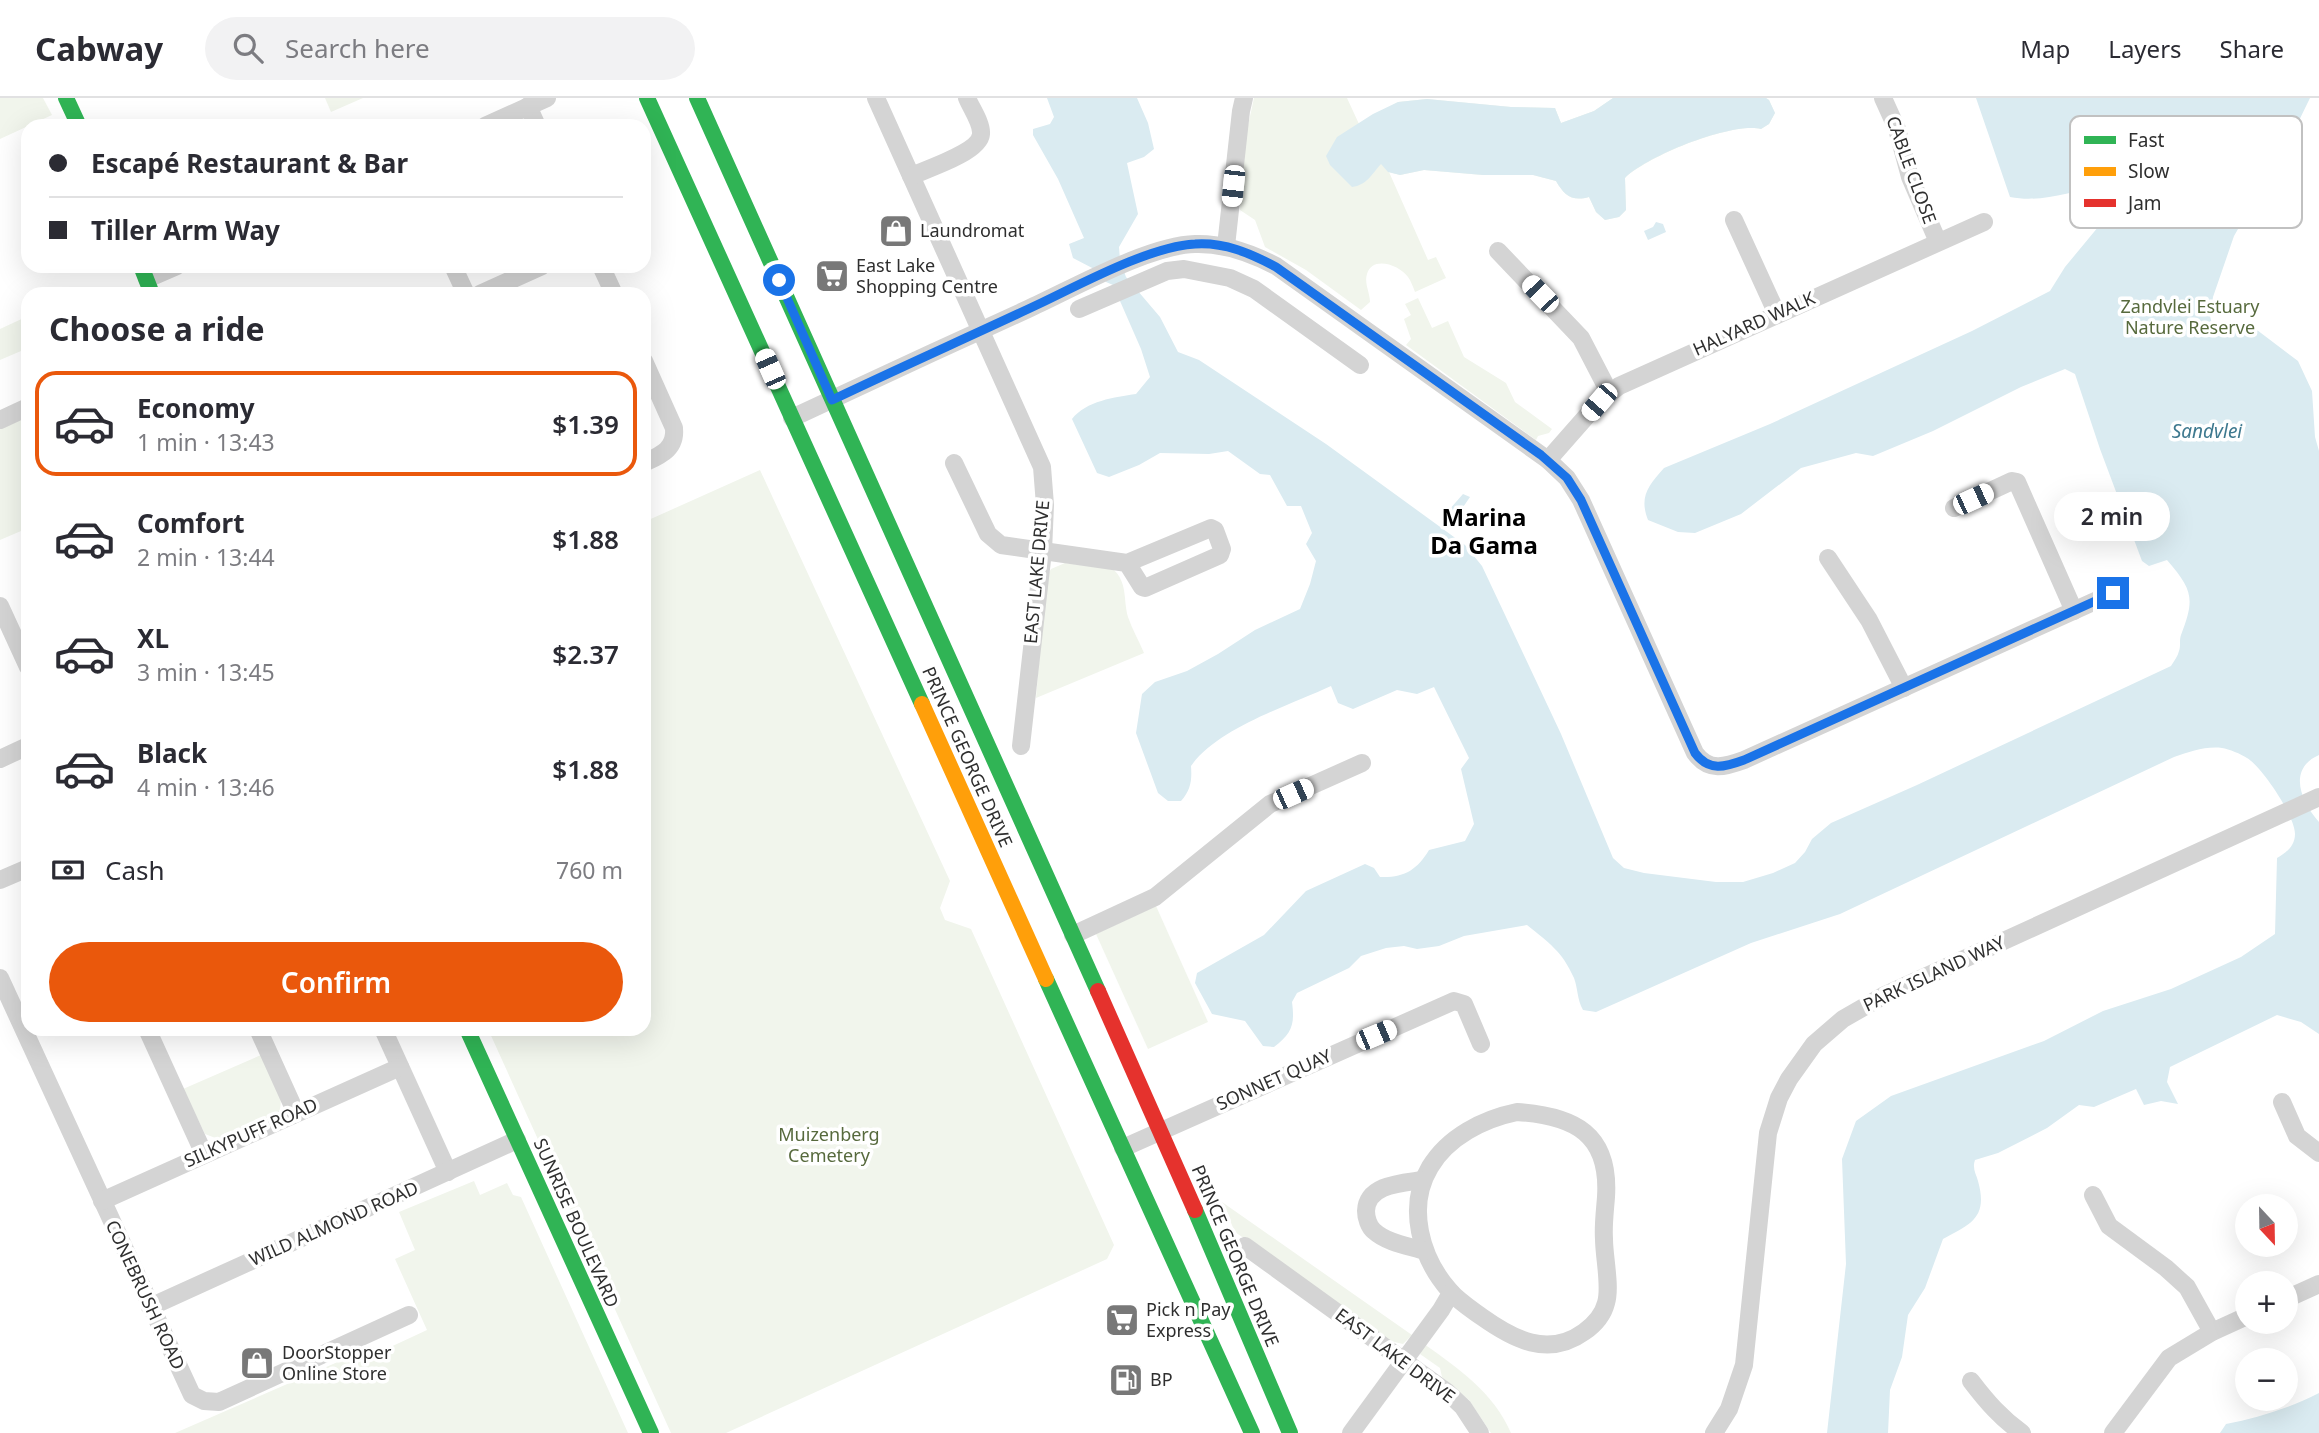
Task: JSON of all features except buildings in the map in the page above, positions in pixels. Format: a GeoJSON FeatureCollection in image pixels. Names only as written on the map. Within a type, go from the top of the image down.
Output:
{"type":"FeatureCollection","features":[{"type":"Feature","properties":{"kind":"main road"},"geometry":{"type":"LineString","coordinates":[[66,98],[76,119]]}},
{"type":"Feature","properties":{"kind":"main road","name":"PRINCE GEORGE DRIVE"},"geometry":{"type":"LineString","coordinates":[[647,98],[1252,1433]]}},
{"type":"Feature","properties":{"kind":"main road","name":"PRINCE GEORGE DRIVE"},"geometry":{"type":"LineString","coordinates":[[697,98],[1161,1130],[1290,1433]]}},
{"type":"Feature","properties":{"kind":"main road","name":"SUNRISE BOULEVARD"},"geometry":{"type":"LineString","coordinates":[[470,1036],[651,1433]]}},
{"type":"Feature","properties":{"kind":"street"},"geometry":{"type":"LineString","coordinates":[[500,119],[547,98]]}},
{"type":"Feature","properties":{"kind":"street","name":"EAST LAKE DRIVE"},"geometry":{"type":"LineString","coordinates":[[876,98],[1042,467],[1045,505],[1043,551],[1021,746]]}},
{"type":"Feature","properties":{"kind":"street"},"geometry":{"type":"LineString","coordinates":[[911,176],[969,151],[979,143],[981,131],[967,98]]}},
{"type":"Feature","properties":{"kind":"street"},"geometry":{"type":"LineString","coordinates":[[1226,246],[1244,98]]}},
{"type":"Feature","properties":{"kind":"street","name":"CABLE CLOSE"},"geometry":{"type":"LineString","coordinates":[[1883,98],[1896,129],[1910,177],[1938,242]]}},
{"type":"Feature","properties":{"kind":"street"},"geometry":{"type":"LineString","coordinates":[[528,106],[534,119]]}},
{"type":"Feature","properties":{"kind":"street"},"geometry":{"type":"LineString","coordinates":[[1734,220],[1777,314]]}},
{"type":"Feature","properties":{"kind":"street","name":"HALYARD WALK"},"geometry":{"type":"LineString","coordinates":[[1548,460],[1609,392],[1632,379],[1984,222]]}},
{"type":"Feature","properties":{"kind":"street"},"geometry":{"type":"LineString","coordinates":[[792,418],[1133,261],[1182,245],[1226,246],[1276,267],[1548,460],[1567,478],[1581,500],[1695,753],[1702,761],[1716,767],[1727,767],[1744,760],[2113,593]]}},
{"type":"Feature","properties":{"kind":"street"},"geometry":{"type":"LineString","coordinates":[[1498,251],[1581,338],[1609,392]]}},
{"type":"Feature","properties":{"kind":"street"},"geometry":{"type":"LineString","coordinates":[[1245,284],[1257,257]]}},
{"type":"Feature","properties":{"kind":"street"},"geometry":{"type":"LineString","coordinates":[[1079,309],[1167,271],[1184,269],[1230,278],[1245,284],[1360,365]]}},
{"type":"Feature","properties":{"kind":"street"},"geometry":{"type":"LineString","coordinates":[[496,287],[526,273]]}},
{"type":"Feature","properties":{"kind":"street"},"geometry":{"type":"LineString","coordinates":[[651,377],[675,436],[668,450],[651,459]]}},
{"type":"Feature","properties":{"kind":"street"},"geometry":{"type":"LineString","coordinates":[[0,420],[21,410]]}},
{"type":"Feature","properties":{"kind":"street"},"geometry":{"type":"LineString","coordinates":[[954,463],[988,534],[1005,546],[1127,563],[1211,528],[1222,549],[1220,555],[1145,588],[1127,563]]}},
{"type":"Feature","properties":{"kind":"street"},"geometry":{"type":"LineString","coordinates":[[1954,508],[2012,481],[2019,485],[2074,611]]}},
{"type":"Feature","properties":{"kind":"street"},"geometry":{"type":"LineString","coordinates":[[1828,558],[1869,620],[1904,688]]}},
{"type":"Feature","properties":{"kind":"street"},"geometry":{"type":"LineString","coordinates":[[0,606],[7,639],[21,658]]}},
{"type":"Feature","properties":{"kind":"street"},"geometry":{"type":"LineString","coordinates":[[0,759],[21,749]]}},
{"type":"Feature","properties":{"kind":"street"},"geometry":{"type":"LineString","coordinates":[[1073,935],[1155,897],[1270,804],[1362,763]]}},
{"type":"Feature","properties":{"kind":"street","name":"PARK ISLAND WAY"},"geometry":{"type":"LineString","coordinates":[[1717,1432],[1729,1409],[1744,1365],[1768,1133],[1784,1088],[1814,1044],[1843,1019],[1883,996],[2319,797]]}},
{"type":"Feature","properties":{"kind":"street"},"geometry":{"type":"LineString","coordinates":[[0,880],[21,871]]}},
{"type":"Feature","properties":{"kind":"street","name":"CONEBRUSH ROAD"},"geometry":{"type":"LineString","coordinates":[[0,978],[21,1024]]}},
{"type":"Feature","properties":{"kind":"street","name":"SONNET QUAY"},"geometry":{"type":"LineString","coordinates":[[1123,1148],[1454,1001],[1464,1004],[1481,1044]]}},
{"type":"Feature","properties":{"kind":"street","name":"CONEBRUSH ROAD"},"geometry":{"type":"LineString","coordinates":[[27,1036],[189,1391],[197,1398],[211,1403],[219,1402],[409,1315]]}},
{"type":"Feature","properties":{"kind":"street"},"geometry":{"type":"LineString","coordinates":[[150,1036],[204,1154]]}},
{"type":"Feature","properties":{"kind":"street"},"geometry":{"type":"LineString","coordinates":[[261,1036],[296,1113]]}},
{"type":"Feature","properties":{"kind":"street"},"geometry":{"type":"LineString","coordinates":[[386,1036],[448,1172]]}},
{"type":"Feature","properties":{"kind":"street","name":"SILKYPUFF ROAD"},"geometry":{"type":"LineString","coordinates":[[102,1201],[400,1067]]}},
{"type":"Feature","properties":{"kind":"street"},"geometry":{"type":"LineString","coordinates":[[2282,1102],[2297,1136],[2319,1153]]}},
{"type":"Feature","properties":{"kind":"street"},"geometry":{"type":"LineString","coordinates":[[1517,1112],[1547,1116],[1581,1129],[1597,1144],[1606,1165],[1604,1236],[1607,1301],[1600,1317],[1577,1337],[1564,1342],[1537,1344],[1505,1334],[1451,1293],[1434,1271],[1425,1251],[1418,1214],[1422,1180],[1438,1153],[1478,1125],[1500,1115],[1517,1112]]}},
{"type":"Feature","properties":{"kind":"street","name":"WILD ALMOND ROAD"},"geometry":{"type":"LineString","coordinates":[[150,1307],[517,1140]]}},
{"type":"Feature","properties":{"kind":"street"},"geometry":{"type":"LineString","coordinates":[[1422,1180],[1377,1191],[1366,1211],[1374,1231],[1391,1241],[1425,1251]]}},
{"type":"Feature","properties":{"kind":"street"},"geometry":{"type":"LineString","coordinates":[[2093,1195],[2109,1226],[2187,1287],[2212,1332]]}},
{"type":"Feature","properties":{"kind":"street","name":"EAST LAKE DRIVE"},"geometry":{"type":"LineString","coordinates":[[1245,1246],[1447,1392],[1463,1407],[1480,1433]]}},
{"type":"Feature","properties":{"kind":"street"},"geometry":{"type":"LineString","coordinates":[[2298,1294],[2319,1284]]}},
{"type":"Feature","properties":{"kind":"street"},"geometry":{"type":"LineString","coordinates":[[1351,1433],[1451,1293]]}},
{"type":"Feature","properties":{"kind":"street"},"geometry":{"type":"LineString","coordinates":[[2113,1433],[2164,1362],[2175,1353],[2235,1321]]}},
{"type":"Feature","properties":{"kind":"street"},"geometry":{"type":"LineString","coordinates":[[1971,1381],[1994,1411],[2022,1433]]}},
{"type":"Feature","properties":{"kind":"green space"},"geometry":{"type":"Polygon","coordinates":[[[0,98],[43,98],[52,115],[43,119],[21,119],[21,129],[0,139],[0,98]]]}},
{"type":"Feature","properties":{"kind":"green space"},"geometry":{"type":"Polygon","coordinates":[[[325,98],[363,98],[331,112],[325,98]]]}},
{"type":"Feature","properties":{"kind":"green space"},"geometry":{"type":"Polygon","coordinates":[[[1254,98],[1347,98],[1359,124],[1398,102],[1427,99],[1555,108],[1561,123],[1594,111],[1613,98],[1766,98],[1775,113],[1769,124],[1761,129],[1747,128],[1711,136],[1670,151],[1636,169],[1625,178],[1626,210],[1619,217],[1605,220],[1596,212],[1589,197],[1573,198],[1565,194],[1556,181],[1533,175],[1483,175],[1424,170],[1400,175],[1389,172],[1428,260],[1436,257],[1446,278],[1415,292],[1408,277],[1399,269],[1380,263],[1374,265],[1366,277],[1370,302],[1361,310],[1306,270],[1265,247],[1255,220],[1240,210],[1242,153],[1254,98]]]}},
{"type":"Feature","properties":{"kind":"green space"},"geometry":{"type":"Polygon","coordinates":[[[1418,298],[1432,328],[1448,321],[1464,357],[1506,383],[1515,402],[1552,429],[1549,433],[1538,436],[1536,440],[1406,345],[1411,339],[1404,319],[1411,315],[1405,304],[1418,298]]]}},
{"type":"Feature","properties":{"kind":"green space"},"geometry":{"type":"Polygon","coordinates":[[[21,319],[21,351],[0,360],[0,329],[21,319]]]}},
{"type":"Feature","properties":{"kind":"green space"},"geometry":{"type":"Polygon","coordinates":[[[21,417],[21,531],[0,540],[0,427],[21,417]]]}},
{"type":"Feature","properties":{"kind":"green space","name":"Muizenberg Cemetery"},"geometry":{"type":"Polygon","coordinates":[[[760,470],[950,881],[940,908],[945,920],[971,929],[1114,1245],[1107,1259],[726,1433],[671,1433],[491,1036],[651,1036],[651,519],[760,470]]]}},
{"type":"Feature","properties":{"kind":"green space"},"geometry":{"type":"Polygon","coordinates":[[[1065,563],[1113,569],[1118,574],[1123,586],[1128,617],[1144,653],[1036,698],[1046,578],[1051,569],[1065,563]]]}},
{"type":"Feature","properties":{"kind":"green space"},"geometry":{"type":"Polygon","coordinates":[[[1156,906],[1208,1022],[1148,1049],[1096,934],[1156,906]]]}},
{"type":"Feature","properties":{"kind":"green space"},"geometry":{"type":"Polygon","coordinates":[[[261,1055],[278,1091],[281,1105],[279,1112],[218,1139],[205,1134],[183,1089],[261,1055]]]}},
{"type":"Feature","properties":{"kind":"green space"},"geometry":{"type":"Polygon","coordinates":[[[474,1181],[480,1195],[507,1183],[513,1195],[521,1197],[628,1433],[175,1433],[372,1347],[384,1350],[427,1330],[395,1259],[415,1250],[399,1212],[474,1181]]]}},
{"type":"Feature","properties":{"kind":"green space"},"geometry":{"type":"Polygon","coordinates":[[[1222,1202],[1412,1335],[1403,1344],[1390,1341],[1235,1232],[1222,1202]]]}},
{"type":"Feature","properties":{"kind":"green space"},"geometry":{"type":"Polygon","coordinates":[[[1424,1344],[1474,1382],[1495,1406],[1511,1433],[1491,1433],[1469,1400],[1442,1377],[1440,1368],[1420,1354],[1424,1344]]]}},
{"type":"Feature","properties":{"kind":"water","name":"Sandvlei"},"geometry":{"type":"Polygon","coordinates":[[[1047,98],[1137,98],[1148,123],[1154,149],[1144,157],[1127,163],[1138,214],[1119,247],[1120,260],[1126,277],[1160,317],[1178,352],[1199,360],[1326,444],[1465,545],[1482,566],[1561,734],[1613,858],[1624,868],[1644,873],[1716,882],[1743,882],[1795,863],[1812,839],[1831,823],[2171,666],[2180,649],[2180,637],[2190,603],[2189,595],[2182,579],[2167,560],[2149,566],[2142,561],[2075,374],[2065,369],[1873,456],[1856,453],[1801,468],[1741,514],[1695,533],[1678,532],[1648,520],[1644,505],[1653,480],[1664,468],[1770,424],[1972,331],[2050,291],[2065,267],[2097,228],[2239,228],[2213,297],[2210,316],[2212,324],[2257,330],[2298,361],[2312,391],[2315,437],[2319,451],[2319,755],[2303,769],[2300,786],[2307,805],[2319,822],[2319,1034],[2301,1022],[2277,1015],[2170,1067],[2167,1082],[2178,1104],[2161,1101],[2144,1105],[2136,1089],[2094,1107],[2079,1105],[2047,1128],[1998,1153],[1975,1160],[1974,1168],[1981,1193],[1979,1211],[1969,1224],[1943,1239],[1925,1288],[1908,1315],[1902,1357],[1890,1390],[1888,1433],[1827,1433],[1846,1264],[1842,1159],[1856,1121],[1891,1096],[2044,1041],[2103,1011],[2171,989],[2241,957],[2275,934],[2277,858],[2289,849],[2293,842],[2294,826],[2277,793],[2261,771],[2247,758],[2222,748],[2198,750],[2174,757],[1840,914],[1751,943],[1596,1012],[1583,1010],[1574,978],[1565,961],[1527,925],[1464,936],[1439,946],[1417,949],[1404,946],[1386,948],[1361,956],[1349,968],[1297,993],[1292,1002],[1291,1028],[1274,1047],[1263,1046],[1245,1021],[1212,1014],[1195,983],[1197,973],[1264,935],[1306,891],[1365,864],[1374,868],[1380,877],[1403,874],[1415,868],[1429,850],[1465,841],[1474,824],[1461,769],[1469,758],[1434,687],[1417,694],[1397,690],[1353,709],[1338,703],[1331,686],[1255,719],[1218,740],[1191,766],[1190,785],[1181,801],[1168,801],[1158,793],[1136,733],[1142,694],[1155,682],[1187,671],[1255,630],[1300,609],[1316,561],[1306,544],[1312,533],[1301,506],[1287,506],[1270,475],[1260,474],[1228,451],[1209,454],[1160,453],[1109,477],[1097,473],[1072,419],[1093,404],[1136,394],[1150,377],[1113,285],[1106,282],[1096,270],[1073,258],[1069,244],[1084,238],[1058,179],[1033,135],[1033,129],[1050,124],[1054,117],[1047,98]]]}},
{"type":"Feature","properties":{"kind":"water"},"geometry":{"type":"Polygon","coordinates":[[[1613,98],[1766,98],[1775,113],[1769,124],[1761,129],[1747,128],[1711,136],[1670,151],[1636,169],[1625,178],[1626,210],[1619,217],[1605,220],[1596,212],[1589,197],[1573,198],[1565,194],[1556,181],[1533,175],[1483,175],[1424,170],[1400,175],[1388,172],[1381,164],[1365,182],[1352,187],[1330,165],[1326,156],[1337,137],[1398,102],[1427,99],[1555,108],[1561,123],[1594,111],[1613,98]]]}},
{"type":"Feature","properties":{"kind":"water","name":"Sandvlei"},"geometry":{"type":"Polygon","coordinates":[[[1976,98],[2310,98],[2301,116],[2070,116],[2070,193],[2033,199],[2010,197],[1976,98]]]}},
{"type":"Feature","properties":{"kind":"water"},"geometry":{"type":"Polygon","coordinates":[[[1656,222],[1663,224],[1666,232],[1648,240],[1644,231],[1653,227],[1656,222]]]}},
{"type":"Feature","properties":{"kind":"water"},"geometry":{"type":"Polygon","coordinates":[[[1463,494],[1470,497],[1457,516],[1449,510],[1463,494]]]}},
{"type":"Feature","properties":{"kind":"water"},"geometry":{"type":"Polygon","coordinates":[[[2319,1393],[2319,1433],[2220,1433],[2226,1424],[2277,1411],[2298,1411],[2298,1403],[2319,1393]]]}},
{"type":"Feature","properties":{"kind":"traffic: fast"},"geometry":{"type":"LineString","coordinates":[[66,98],[76,119]]}},
{"type":"Feature","properties":{"kind":"traffic: fast"},"geometry":{"type":"LineString","coordinates":[[647,98],[922,704]]}},
{"type":"Feature","properties":{"kind":"traffic: fast"},"geometry":{"type":"LineString","coordinates":[[697,98],[1098,991]]}},
{"type":"Feature","properties":{"kind":"traffic: fast"},"geometry":{"type":"LineString","coordinates":[[144,273],[149,287]]}},
{"type":"Feature","properties":{"kind":"traffic: fast"},"geometry":{"type":"LineString","coordinates":[[1046,979],[1252,1433]]}},
{"type":"Feature","properties":{"kind":"traffic: fast"},"geometry":{"type":"LineString","coordinates":[[470,1036],[651,1433]]}},
{"type":"Feature","properties":{"kind":"traffic: fast"},"geometry":{"type":"LineString","coordinates":[[1195,1210],[1290,1433]]}},
{"type":"Feature","properties":{"kind":"traffic: slow"},"geometry":{"type":"LineString","coordinates":[[922,704],[1046,979]]}},
{"type":"Feature","properties":{"kind":"traffic: jam"},"geometry":{"type":"LineString","coordinates":[[1098,991],[1195,1210]]}},
{"type":"Feature","properties":{"kind":"place","name":"Laundromat"},"geometry":{"type":"Point","coordinates":[896,231]}},
{"type":"Feature","properties":{"kind":"place","name":"East Lake Shopping Centre"},"geometry":{"type":"Point","coordinates":[832,276]}},
{"type":"Feature","properties":{"kind":"place","name":"Pick n Pay Express"},"geometry":{"type":"Point","coordinates":[1122,1320]}},
{"type":"Feature","properties":{"kind":"place","name":"DoorStopper Online Store"},"geometry":{"type":"Point","coordinates":[257,1363]}},
{"type":"Feature","properties":{"kind":"place","name":"BP"},"geometry":{"type":"Point","coordinates":[1126,1380]}},
{"type":"Feature","properties":{"kind":"district","name":"Marina Da Gama"},"geometry":{"type":"Point","coordinates":[1484,532]}},
{"type":"Feature","properties":{"kind":"route"},"geometry":{"type":"LineString","coordinates":[[779,280],[832,400],[1159,251],[1196,244],[1226,246],[1257,257],[1276,267],[1541,455],[1567,478],[1581,500],[1695,753],[1702,761],[1712,766],[1727,767],[1744,760],[2113,593]]}},
{"type":"Feature","properties":{"kind":"park label","name":"Zandvlei Estuary Nature Reserve"},"geometry":{"type":"Point","coordinates":[2190,318]}}]}
